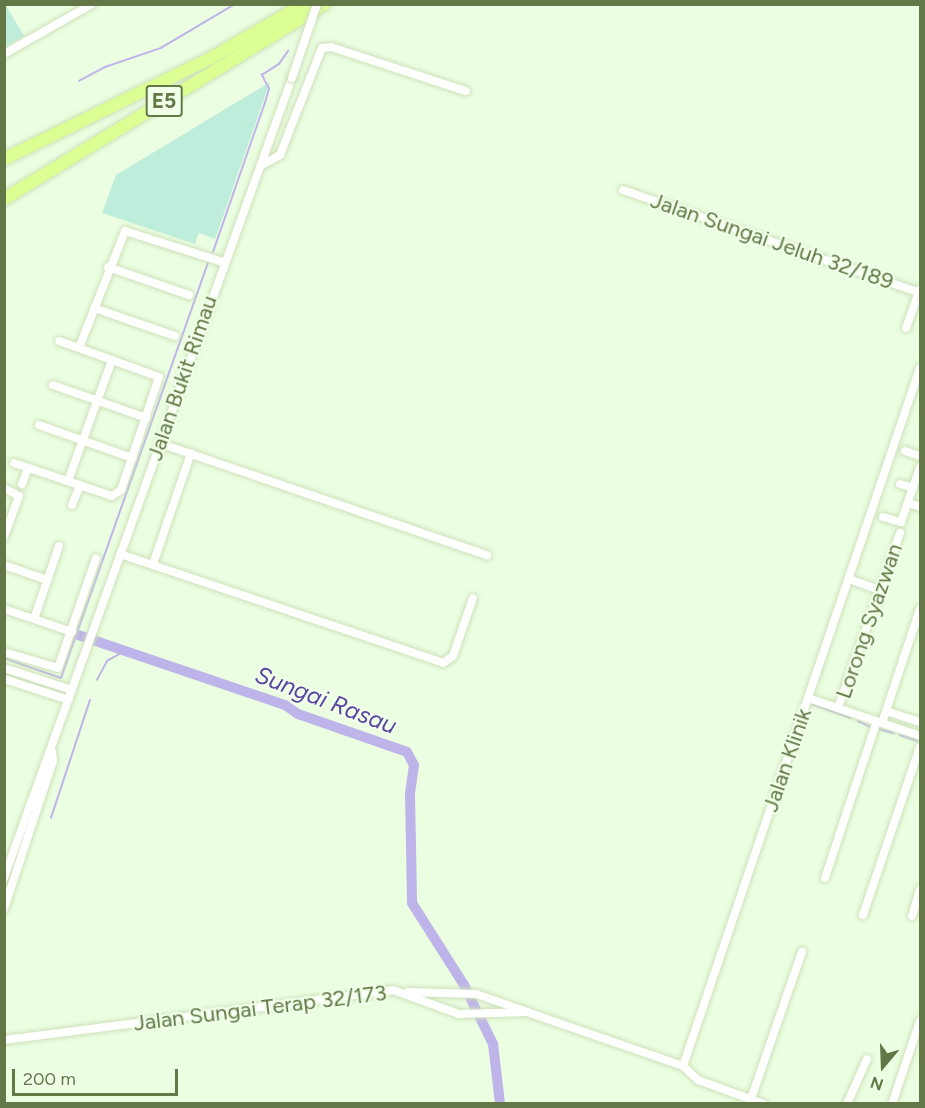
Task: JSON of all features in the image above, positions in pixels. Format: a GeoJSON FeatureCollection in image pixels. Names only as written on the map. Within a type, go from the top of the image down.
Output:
{"type":"FeatureCollection","features":[{"type":"Feature","properties":{"kind":"highway","name":"E5"},"geometry":{"type":"LineString","coordinates":[[4,159],[211,58],[304,4]]}},
{"type":"Feature","properties":{"kind":"highway","name":"E5"},"geometry":{"type":"LineString","coordinates":[[4,199],[325,4]]}},
{"type":"Feature","properties":{"kind":"street"},"geometry":{"type":"LineString","coordinates":[[4,54],[92,4]]}},
{"type":"Feature","properties":{"kind":"street","name":"Jalan Bukit Rimau"},"geometry":{"type":"LineString","coordinates":[[4,878],[52,752],[93,628],[223,262],[262,165],[317,4]]}},
{"type":"Feature","properties":{"kind":"street"},"geometry":{"type":"LineString","coordinates":[[262,165],[280,155],[322,48],[331,47],[466,91]]}},
{"type":"Feature","properties":{"kind":"street","name":"Jalan Sungai Jeluh 32/189"},"geometry":{"type":"LineString","coordinates":[[623,190],[920,291]]}},
{"type":"Feature","properties":{"kind":"street"},"geometry":{"type":"LineString","coordinates":[[80,348],[120,235],[128,230],[223,262]]}},
{"type":"Feature","properties":{"kind":"street"},"geometry":{"type":"LineString","coordinates":[[108,267],[189,295]]}},
{"type":"Feature","properties":{"kind":"street"},"geometry":{"type":"LineString","coordinates":[[906,328],[920,291]]}},
{"type":"Feature","properties":{"kind":"street"},"geometry":{"type":"LineString","coordinates":[[94,308],[175,336]]}},
{"type":"Feature","properties":{"kind":"street"},"geometry":{"type":"LineString","coordinates":[[14,463],[116,496],[132,458],[159,377],[59,341]]}},
{"type":"Feature","properties":{"kind":"street"},"geometry":{"type":"LineString","coordinates":[[68,481],[112,360]]}},
{"type":"Feature","properties":{"kind":"street","name":"Jalan Klinik"},"geometry":{"type":"LineString","coordinates":[[683,1066],[921,368]]}},
{"type":"Feature","properties":{"kind":"street"},"geometry":{"type":"LineString","coordinates":[[53,385],[146,418]]}},
{"type":"Feature","properties":{"kind":"street"},"geometry":{"type":"LineString","coordinates":[[39,425],[132,458]]}},
{"type":"Feature","properties":{"kind":"street"},"geometry":{"type":"LineString","coordinates":[[159,442],[487,555]]}},
{"type":"Feature","properties":{"kind":"street"},"geometry":{"type":"LineString","coordinates":[[905,451],[921,456]]}},
{"type":"Feature","properties":{"kind":"street"},"geometry":{"type":"LineString","coordinates":[[153,564],[191,453]]}},
{"type":"Feature","properties":{"kind":"street"},"geometry":{"type":"LineString","coordinates":[[883,517],[901,522],[921,467]]}},
{"type":"Feature","properties":{"kind":"street"},"geometry":{"type":"LineString","coordinates":[[22,484],[27,468]]}},
{"type":"Feature","properties":{"kind":"street"},"geometry":{"type":"LineString","coordinates":[[900,484],[913,488]]}},
{"type":"Feature","properties":{"kind":"street"},"geometry":{"type":"LineString","coordinates":[[72,505],[80,485]]}},
{"type":"Feature","properties":{"kind":"street"},"geometry":{"type":"LineString","coordinates":[[4,488],[19,494],[4,537]]}},
{"type":"Feature","properties":{"kind":"street"},"geometry":{"type":"LineString","coordinates":[[908,503],[921,507]]}},
{"type":"Feature","properties":{"kind":"street","name":"Lorong Syazwan"},"geometry":{"type":"LineString","coordinates":[[838,708],[900,533]]}},
{"type":"Feature","properties":{"kind":"street"},"geometry":{"type":"LineString","coordinates":[[34,619],[59,546]]}},
{"type":"Feature","properties":{"kind":"street"},"geometry":{"type":"LineString","coordinates":[[120,554],[443,663],[453,656],[473,598]]}},
{"type":"Feature","properties":{"kind":"street"},"geometry":{"type":"LineString","coordinates":[[4,652],[58,668],[96,558]]}},
{"type":"Feature","properties":{"kind":"street"},"geometry":{"type":"LineString","coordinates":[[4,566],[47,580]]}},
{"type":"Feature","properties":{"kind":"street"},"geometry":{"type":"LineString","coordinates":[[849,579],[879,590]]}},
{"type":"Feature","properties":{"kind":"street"},"geometry":{"type":"LineString","coordinates":[[4,609],[72,632]]}},
{"type":"Feature","properties":{"kind":"street"},"geometry":{"type":"LineString","coordinates":[[825,878],[921,609]]}},
{"type":"Feature","properties":{"kind":"street"},"geometry":{"type":"LineString","coordinates":[[4,668],[72,690]]}},
{"type":"Feature","properties":{"kind":"street"},"geometry":{"type":"LineString","coordinates":[[46,682],[68,684],[78,671]]}},
{"type":"Feature","properties":{"kind":"street"},"geometry":{"type":"LineString","coordinates":[[4,679],[69,700]]}},
{"type":"Feature","properties":{"kind":"street"},"geometry":{"type":"LineString","coordinates":[[43,692],[62,707],[58,733]]}},
{"type":"Feature","properties":{"kind":"street"},"geometry":{"type":"LineString","coordinates":[[808,698],[921,736]]}},
{"type":"Feature","properties":{"kind":"street"},"geometry":{"type":"LineString","coordinates":[[886,711],[921,722]]}},
{"type":"Feature","properties":{"kind":"street"},"geometry":{"type":"LineString","coordinates":[[863,915],[921,747]]}},
{"type":"Feature","properties":{"kind":"street","name":"Jalan Bukit Rimau"},"geometry":{"type":"LineString","coordinates":[[4,909],[53,761],[52,752]]}},
{"type":"Feature","properties":{"kind":"street"},"geometry":{"type":"LineString","coordinates":[[912,916],[921,889]]}},
{"type":"Feature","properties":{"kind":"street"},"geometry":{"type":"LineString","coordinates":[[751,1099],[802,952]]}},
{"type":"Feature","properties":{"kind":"street"},"geometry":{"type":"LineString","coordinates":[[402,992],[476,994],[527,1012]]}},
{"type":"Feature","properties":{"kind":"street","name":"Jalan Sungai Terap 32/173"},"geometry":{"type":"LineString","coordinates":[[4,1040],[353,994],[402,992],[459,1014],[527,1012],[683,1066]]}},
{"type":"Feature","properties":{"kind":"street"},"geometry":{"type":"LineString","coordinates":[[892,1104],[921,1021]]}},
{"type":"Feature","properties":{"kind":"street"},"geometry":{"type":"LineString","coordinates":[[642,1052],[675,1057],[691,1041]]}},
{"type":"Feature","properties":{"kind":"street"},"geometry":{"type":"LineString","coordinates":[[847,1104],[867,1059]]}},
{"type":"Feature","properties":{"kind":"street"},"geometry":{"type":"LineString","coordinates":[[683,1066],[698,1080],[763,1103]]}},
{"type":"Feature","properties":{"kind":"green space"},"geometry":{"type":"Polygon","coordinates":[[[4,5],[24,36],[5,47],[4,5]]]}},
{"type":"Feature","properties":{"kind":"green space"},"geometry":{"type":"Polygon","coordinates":[[[270,82],[215,239],[199,233],[195,244],[102,213],[116,175],[270,82]]]}},
{"type":"Feature","properties":{"kind":"waterway"},"geometry":{"type":"LineString","coordinates":[[79,81],[105,67],[161,48],[235,4]]}},
{"type":"Feature","properties":{"kind":"waterway"},"geometry":{"type":"LineString","coordinates":[[213,252],[269,89],[262,75],[279,64],[288,51]]}},
{"type":"Feature","properties":{"kind":"waterway"},"geometry":{"type":"LineString","coordinates":[[4,658],[61,678],[209,261]]}},
{"type":"Feature","properties":{"kind":"waterway","name":"Sungai Rasau"},"geometry":{"type":"LineString","coordinates":[[78,635],[285,705],[298,714],[407,752],[414,765],[410,794],[412,903],[464,985],[493,1044],[500,1104]]}},
{"type":"Feature","properties":{"kind":"waterway"},"geometry":{"type":"LineString","coordinates":[[97,680],[107,661],[125,651]]}},
{"type":"Feature","properties":{"kind":"waterway"},"geometry":{"type":"LineString","coordinates":[[51,818],[90,700]]}},
{"type":"Feature","properties":{"kind":"waterway"},"geometry":{"type":"LineString","coordinates":[[812,704],[851,718]]}},
{"type":"Feature","properties":{"kind":"waterway"},"geometry":{"type":"LineString","coordinates":[[858,721],[871,727]]}},
{"type":"Feature","properties":{"kind":"waterway"},"geometry":{"type":"LineString","coordinates":[[879,729],[893,733]]}},
{"type":"Feature","properties":{"kind":"waterway"},"geometry":{"type":"LineString","coordinates":[[900,735],[917,741]]}}]}
